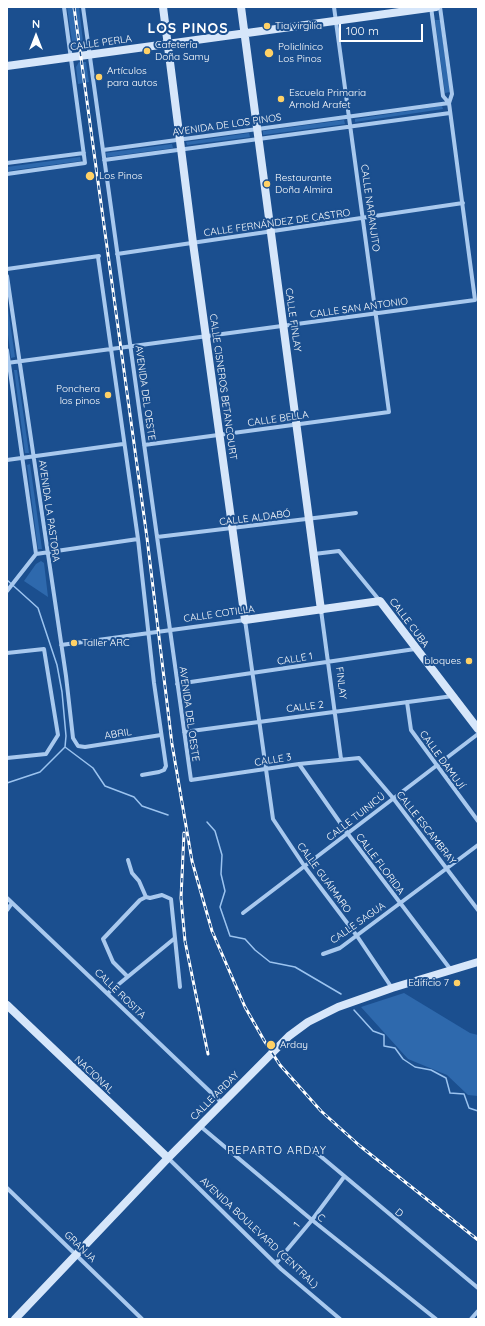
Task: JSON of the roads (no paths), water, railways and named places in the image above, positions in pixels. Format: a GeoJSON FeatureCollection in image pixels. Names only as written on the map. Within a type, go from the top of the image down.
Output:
{"type":"FeatureCollection","features":[{"type":"Feature","properties":{"kind":"street"},"geometry":{"type":"LineString","coordinates":[[7,174],[86,163],[64,7]]}},
{"type":"Feature","properties":{"kind":"street","name":"AVENIDA DEL OESTE"},"geometry":{"type":"LineString","coordinates":[[83,7],[190,780]]}},
{"type":"Feature","properties":{"kind":"street","name":"CALLE CISNEROS BETANCOURT"},"geometry":{"type":"LineString","coordinates":[[163,7],[180,150],[266,769]]}},
{"type":"Feature","properties":{"kind":"street"},"geometry":{"type":"LineString","coordinates":[[241,7],[244,34]]}},
{"type":"Feature","properties":{"kind":"street","name":"CALLE NARANJITO"},"geometry":{"type":"LineString","coordinates":[[334,7],[377,313],[389,412]]}},
{"type":"Feature","properties":{"kind":"street"},"geometry":{"type":"LineString","coordinates":[[433,7],[443,96],[449,103]]}},
{"type":"Feature","properties":{"kind":"street","name":"CALLE PERLA"},"geometry":{"type":"LineString","coordinates":[[7,66],[336,22],[433,7]]}},
{"type":"Feature","properties":{"kind":"street"},"geometry":{"type":"LineString","coordinates":[[440,7],[452,94],[449,103],[462,204]]}},
{"type":"Feature","properties":{"kind":"street","name":"CALLE FINLAY"},"geometry":{"type":"LineString","coordinates":[[244,34],[321,610]]}},
{"type":"Feature","properties":{"kind":"street","name":"AVENIDA DE LOS PINOS"},"geometry":{"type":"LineString","coordinates":[[103,150],[449,103]]}},
{"type":"Feature","properties":{"kind":"street","name":"AVENIDA DE LOS PINOS"},"geometry":{"type":"LineString","coordinates":[[104,160],[450,113]]}},
{"type":"Feature","properties":{"kind":"street"},"geometry":{"type":"LineString","coordinates":[[7,163],[84,153]]}},
{"type":"Feature","properties":{"kind":"street","name":"CALLE FERNÁNDEZ DE CASTRO"},"geometry":{"type":"LineString","coordinates":[[117,254],[462,204]]}},
{"type":"Feature","properties":{"kind":"street","name":"CALLE SAN ANTONIO"},"geometry":{"type":"LineString","coordinates":[[8,363],[475,300],[462,204]]}},
{"type":"Feature","properties":{"kind":"street"},"geometry":{"type":"LineString","coordinates":[[7,269],[99,256],[110,350],[138,539],[166,766],[164,770],[159,772],[142,775]]}},
{"type":"Feature","properties":{"kind":"street","name":"AVENIDA LA PASTORA"},"geometry":{"type":"LineString","coordinates":[[7,276],[61,645],[73,738],[78,746]]}},
{"type":"Feature","properties":{"kind":"street","name":"AVENIDA LA PASTORA"},"geometry":{"type":"LineString","coordinates":[[7,350],[36,554]]}},
{"type":"Feature","properties":{"kind":"street","name":"CALLE BELLA"},"geometry":{"type":"LineString","coordinates":[[144,445],[389,412]]}},
{"type":"Feature","properties":{"kind":"street"},"geometry":{"type":"LineString","coordinates":[[7,460],[123,444]]}},
{"type":"Feature","properties":{"kind":"street","name":"CALLE ALDABÓ"},"geometry":{"type":"LineString","coordinates":[[157,537],[308,520],[356,513]]}},
{"type":"Feature","properties":{"kind":"street"},"geometry":{"type":"LineString","coordinates":[[7,591],[36,554],[138,539]]}},
{"type":"Feature","properties":{"kind":"street","name":"CALLE CUBA"},"geometry":{"type":"LineString","coordinates":[[314,554],[339,551],[380,601],[415,649],[478,729]]}},
{"type":"Feature","properties":{"kind":"street","name":"CALLE COTILLA"},"geometry":{"type":"LineString","coordinates":[[61,645],[380,601]]}},
{"type":"Feature","properties":{"kind":"street","name":"FINLAY"},"geometry":{"type":"LineString","coordinates":[[321,610],[341,759]]}},
{"type":"Feature","properties":{"kind":"street"},"geometry":{"type":"LineString","coordinates":[[7,653],[44,649],[58,736],[46,754],[7,758]]}},
{"type":"Feature","properties":{"kind":"street","name":"CALLE 1"},"geometry":{"type":"LineString","coordinates":[[177,684],[415,649]]}},
{"type":"Feature","properties":{"kind":"street","name":"CALLE 2"},"geometry":{"type":"LineString","coordinates":[[184,732],[453,696]]}},
{"type":"Feature","properties":{"kind":"street","name":"CALLE DAMUJÍ"},"geometry":{"type":"LineString","coordinates":[[407,702],[411,730],[436,766],[478,821]]}},
{"type":"Feature","properties":{"kind":"street","name":"CALLE TUINICÚ"},"geometry":{"type":"LineString","coordinates":[[243,913],[478,734]]}},
{"type":"Feature","properties":{"kind":"street","name":"ABRIL"},"geometry":{"type":"LineString","coordinates":[[78,746],[86,747],[161,735]]}},
{"type":"Feature","properties":{"kind":"street","name":"CALLE 3"},"geometry":{"type":"LineString","coordinates":[[190,780],[299,764],[359,758]]}},
{"type":"Feature","properties":{"kind":"street","name":"CALLE ESCAMBRAY"},"geometry":{"type":"LineString","coordinates":[[359,758],[393,798],[478,910]]}},
{"type":"Feature","properties":{"kind":"street","name":"CALLE FLORIDA"},"geometry":{"type":"LineString","coordinates":[[299,764],[348,834],[451,970]]}},
{"type":"Feature","properties":{"kind":"street","name":"CALLE GUÁIMARO"},"geometry":{"type":"LineString","coordinates":[[266,769],[273,819],[305,867],[357,936],[392,988]]}},
{"type":"Feature","properties":{"kind":"street","name":"CALLE SAGUA"},"geometry":{"type":"LineString","coordinates":[[323,954],[340,948],[478,845]]}},
{"type":"Feature","properties":{"kind":"street"},"geometry":{"type":"LineString","coordinates":[[128,860],[132,873],[146,897]]}},
{"type":"Feature","properties":{"kind":"street"},"geometry":{"type":"LineString","coordinates":[[127,976],[114,962],[103,939],[140,900],[146,897],[150,898],[162,895],[171,899],[180,987]]}},
{"type":"Feature","properties":{"kind":"street","name":"CALLE ROSITA"},"geometry":{"type":"LineString","coordinates":[[7,898],[222,1102]]}},
{"type":"Feature","properties":{"kind":"street"},"geometry":{"type":"LineString","coordinates":[[7,910],[12,903]]}},
{"type":"Feature","properties":{"kind":"street"},"geometry":{"type":"LineString","coordinates":[[108,993],[175,938]]}},
{"type":"Feature","properties":{"kind":"street","name":"CALLE ARDAY"},"geometry":{"type":"LineString","coordinates":[[15,1319],[222,1102],[272,1052],[308,1022],[338,1007],[392,988],[478,962]]}},
{"type":"Feature","properties":{"kind":"street","name":"NACIONAL"},"geometry":{"type":"LineString","coordinates":[[7,1005],[168,1158]]}},
{"type":"Feature","properties":{"kind":"street","name":"C"},"geometry":{"type":"LineString","coordinates":[[200,1125],[312,1220],[436,1319]]}},
{"type":"Feature","properties":{"kind":"street","name":"D"},"geometry":{"type":"LineString","coordinates":[[312,1149],[478,1288]]}},
{"type":"Feature","properties":{"kind":"street","name":"AVENIDA BOULEVARD (CENTRAL)"},"geometry":{"type":"LineString","coordinates":[[168,1158],[276,1263],[340,1319]]}},
{"type":"Feature","properties":{"kind":"street","name":"1"},"geometry":{"type":"LineString","coordinates":[[276,1263],[312,1220],[344,1177]]}},
{"type":"Feature","properties":{"kind":"street","name":"GRANJA"},"geometry":{"type":"LineString","coordinates":[[7,1188],[142,1319]]}},
{"type":"Feature","properties":{"kind":"street"},"geometry":{"type":"LineString","coordinates":[[471,1319],[478,1311]]}},
{"type":"Feature","properties":{"kind":"waterway"},"geometry":{"type":"LineString","coordinates":[[7,580],[38,608],[57,665],[62,692],[66,736],[65,747],[40,772],[7,783]]}},
{"type":"Feature","properties":{"kind":"waterway"},"geometry":{"type":"LineString","coordinates":[[65,747],[93,768],[105,786],[134,797],[142,806],[168,815]]}},
{"type":"Feature","properties":{"kind":"waterway"},"geometry":{"type":"LineString","coordinates":[[207,822],[215,831],[222,855],[221,874],[225,891],[220,907],[230,936],[245,939],[255,950],[270,962],[295,967],[341,994]]}},
{"type":"Feature","properties":{"kind":"waterway"},"geometry":{"type":"LineString","coordinates":[[354,1010],[373,1031],[384,1035],[384,1046],[395,1048],[403,1059],[415,1067],[431,1070],[446,1078],[450,1093],[464,1094],[469,1108],[478,1111]]}},
{"type":"Feature","properties":{"kind":"railway"},"geometry":{"type":"LineString","coordinates":[[74,7],[147,538],[172,744],[192,861],[212,931],[245,1007],[280,1065],[321,1111],[360,1146],[478,1240]]}},
{"type":"Feature","properties":{"kind":"railway"},"geometry":{"type":"LineString","coordinates":[[184,833],[181,898],[185,941],[208,1054]]}},
{"type":"Feature","properties":{"kind":"place","name":"Tia virgilia"},"geometry":{"type":"Point","coordinates":[267,26]}},
{"type":"Feature","properties":{"kind":"place","name":"Cafetería Doña Samy"},"geometry":{"type":"Point","coordinates":[147,51]}},
{"type":"Feature","properties":{"kind":"place","name":"Policlínico Los Pinos"},"geometry":{"type":"Point","coordinates":[269,53]}},
{"type":"Feature","properties":{"kind":"place","name":"Artículos para autos"},"geometry":{"type":"Point","coordinates":[99,77]}},
{"type":"Feature","properties":{"kind":"place","name":"Escuela Primaria Arnold Arafet"},"geometry":{"type":"Point","coordinates":[281,99]}},
{"type":"Feature","properties":{"kind":"place","name":"Los Pinos"},"geometry":{"type":"Point","coordinates":[90,176]}},
{"type":"Feature","properties":{"kind":"place","name":"Restaurante Doña Almira"},"geometry":{"type":"Point","coordinates":[267,184]}},
{"type":"Feature","properties":{"kind":"place","name":"Ponchera los pinos"},"geometry":{"type":"Point","coordinates":[108,395]}},
{"type":"Feature","properties":{"kind":"place","name":"Taller ARC"},"geometry":{"type":"Point","coordinates":[74,643]}},
{"type":"Feature","properties":{"kind":"place","name":"bloques"},"geometry":{"type":"Point","coordinates":[469,661]}},
{"type":"Feature","properties":{"kind":"place","name":"Edificio 7"},"geometry":{"type":"Point","coordinates":[457,983]}},
{"type":"Feature","properties":{"kind":"place","name":"Arday"},"geometry":{"type":"Point","coordinates":[271,1045]}},
{"type":"Feature","properties":{"kind":"district","name":"LOS PINOS"},"geometry":{"type":"Point","coordinates":[188,29]}},
{"type":"Feature","properties":{"kind":"district","name":"REPARTO ARDAY"},"geometry":{"type":"Point","coordinates":[277,1151]}}]}
